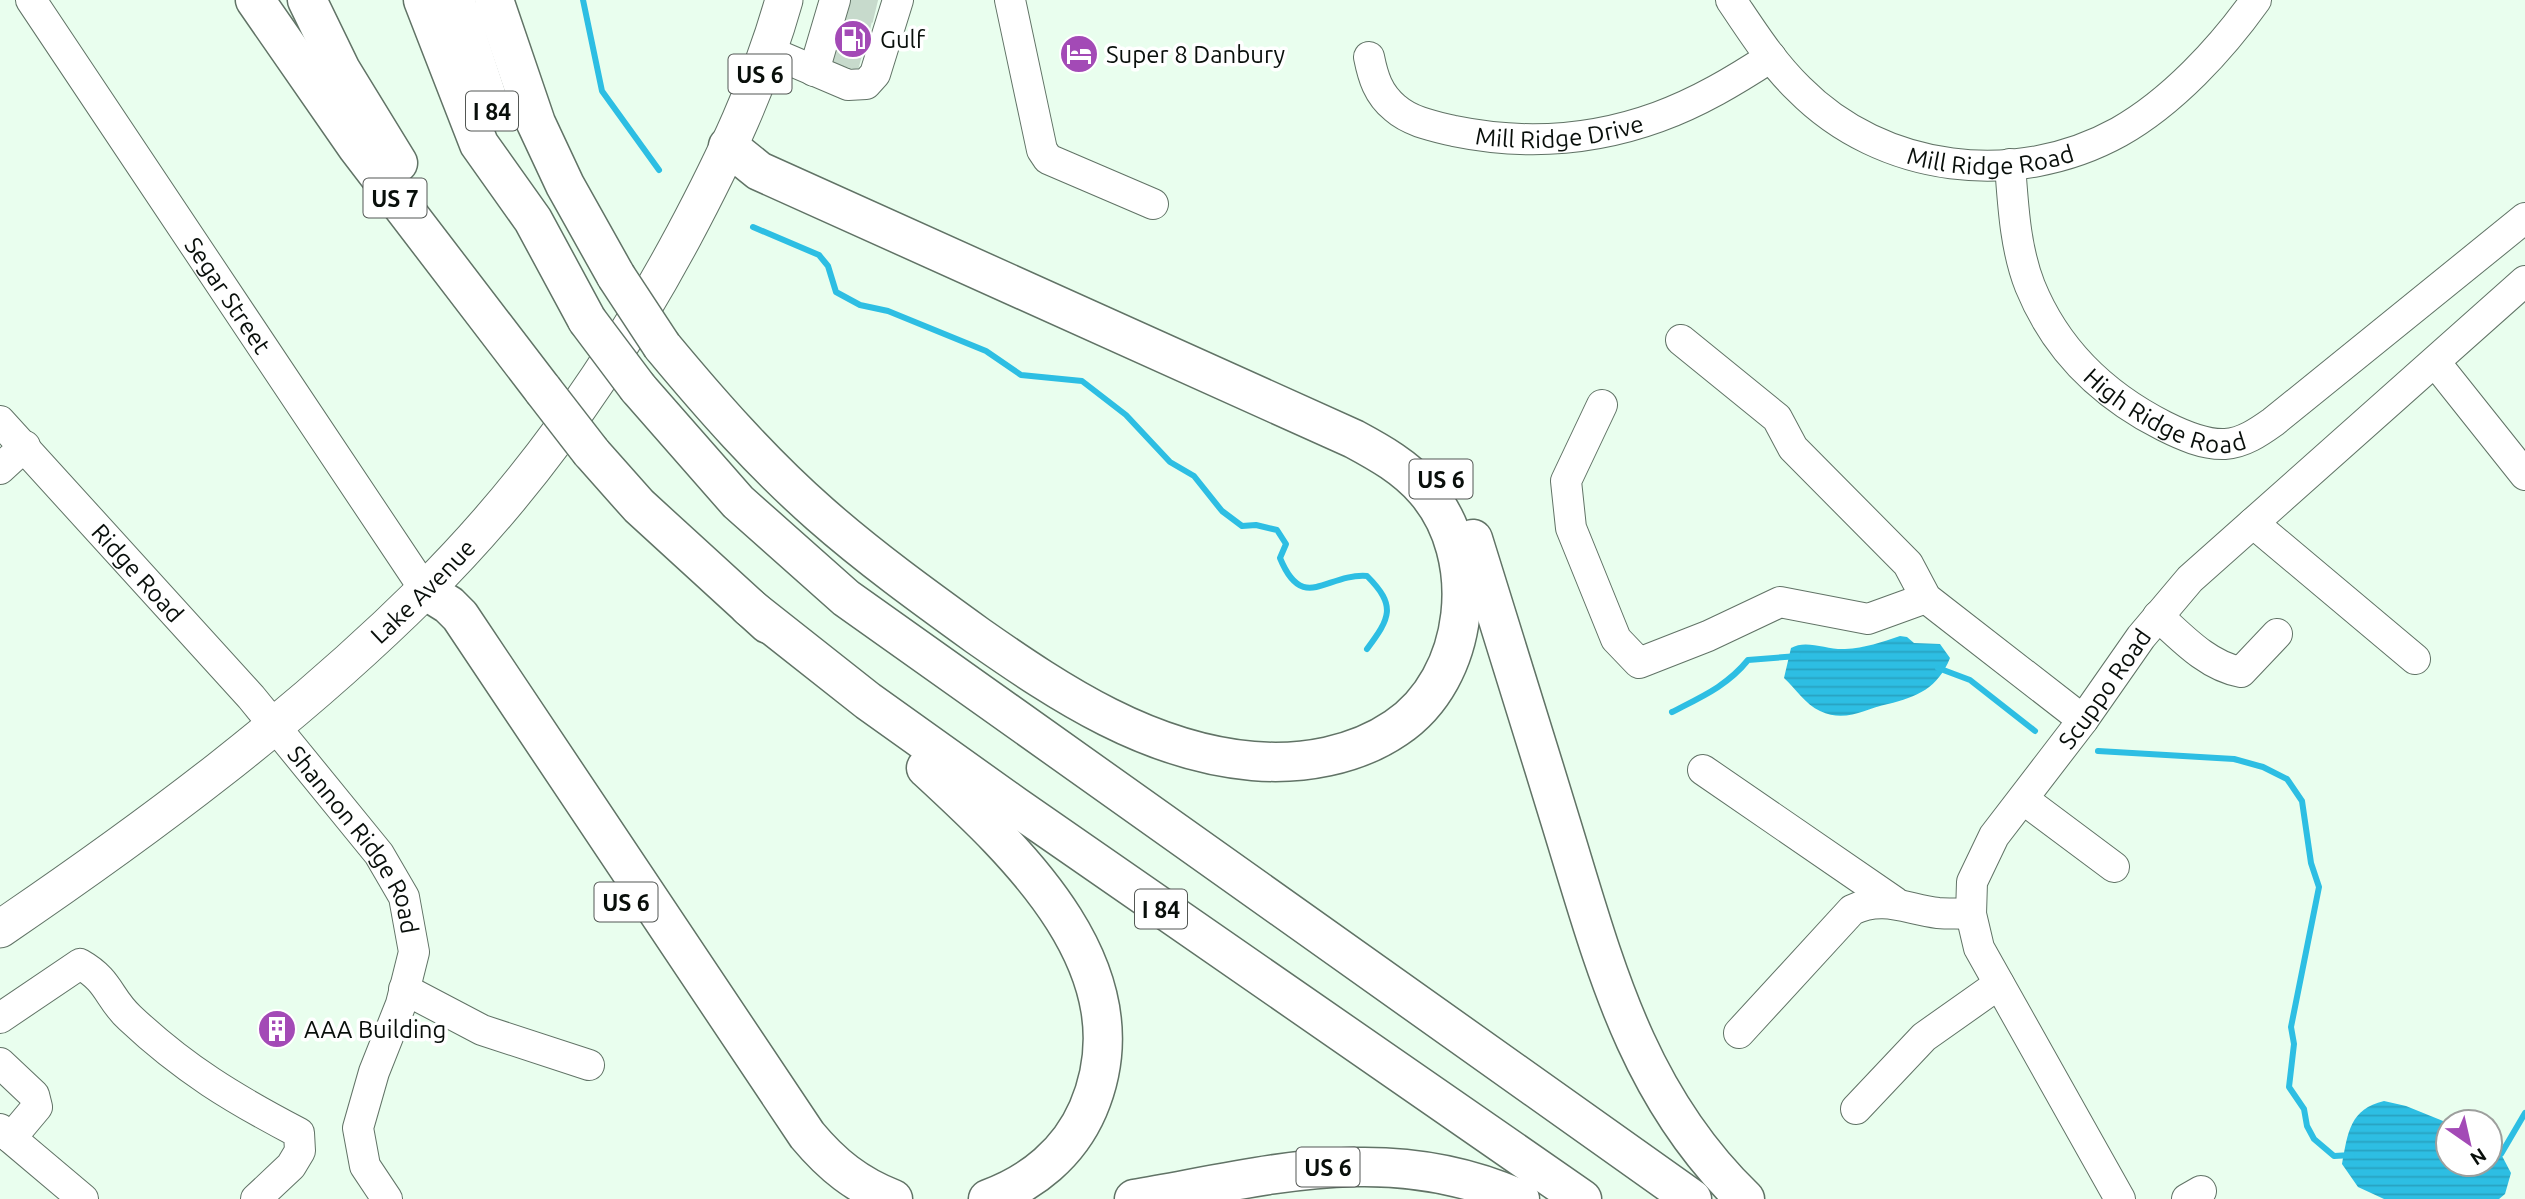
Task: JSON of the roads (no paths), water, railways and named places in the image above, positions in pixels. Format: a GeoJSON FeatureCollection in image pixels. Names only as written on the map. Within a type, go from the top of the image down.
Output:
{"type":"FeatureCollection","features":[{"type":"Feature","properties":{"kind":"highway","name":"US 7"},"geometry":{"type":"LineString","coordinates":[[255,0],[357,147],[543,390]]}},
{"type":"Feature","properties":{"kind":"highway","name":"I 84"},"geometry":{"type":"LineString","coordinates":[[307,0],[341,69],[378,133],[543,390],[591,452],[639,506],[749,607],[934,749],[1582,1199]]}},
{"type":"Feature","properties":{"kind":"highway"},"geometry":{"type":"LineString","coordinates":[[423,0],[479,144],[533,220]]}},
{"type":"Feature","properties":{"kind":"highway","name":"I 84"},"geometry":{"type":"LineString","coordinates":[[455,0],[489,104],[533,220],[587,320],[638,388],[738,502],[846,598],[1692,1199]]}},
{"type":"Feature","properties":{"kind":"highway"},"geometry":{"type":"LineString","coordinates":[[494,0],[536,124],[565,185],[616,276],[663,346],[713,407],[765,462],[820,514],[873,558],[1024,668],[1065,694],[1147,736],[1220,757],[1256,761],[1297,761],[1334,755],[1368,744],[1399,727],[1426,701],[1444,673],[1457,639],[1462,605],[1461,575],[1455,544],[1443,515],[1426,491],[1406,471],[1354,439],[759,171],[728,146]]}},
{"type":"Feature","properties":{"kind":"highway","name":"US 6"},"geometry":{"type":"LineString","coordinates":[[728,146],[766,153],[1362,422],[1419,457],[1441,479],[1460,506],[1473,538],[1623,1016],[1668,1105],[1695,1145],[1745,1199]]}},
{"type":"Feature","properties":{"kind":"highway","name":"US 6"},"geometry":{"type":"LineString","coordinates":[[425,590],[441,626],[791,1147],[811,1171],[847,1199]]}},
{"type":"Feature","properties":{"kind":"highway"},"geometry":{"type":"LineString","coordinates":[[425,590],[449,605],[460,616],[807,1135],[845,1174],[869,1190],[893,1199]]}},
{"type":"Feature","properties":{"kind":"highway"},"geometry":{"type":"LineString","coordinates":[[749,607],[1009,846],[1049,895],[1080,951],[1100,1010],[1101,1066],[1093,1097],[1082,1124],[1063,1150],[1041,1171],[1016,1187],[988,1199]]}},
{"type":"Feature","properties":{"kind":"highway","name":"US 6"},"geometry":{"type":"LineString","coordinates":[[1135,1199],[1298,1171],[1373,1164],[1448,1175],[1520,1199]]}},
{"type":"Feature","properties":{"kind":"main road","name":"US 6"},"geometry":{"type":"LineString","coordinates":[[728,146],[768,51],[784,0]]}},
{"type":"Feature","properties":{"kind":"main road","name":"Lake Avenue"},"geometry":{"type":"LineString","coordinates":[[0,929],[166,813],[275,726],[425,590],[514,491],[600,375],[671,258],[728,146]]}},
{"type":"Feature","properties":{"kind":"street","name":"Segar Street"},"geometry":{"type":"LineString","coordinates":[[31,0],[425,590]]}},
{"type":"Feature","properties":{"kind":"street"},"geometry":{"type":"LineString","coordinates":[[1010,0],[1042,150],[1048,159],[1153,204]]}},
{"type":"Feature","properties":{"kind":"street","name":"Mill Ridge Road"},"geometry":{"type":"LineString","coordinates":[[1731,0],[1771,57],[1799,90],[1863,137],[1900,153],[1938,163],[1974,167],[2010,164],[2082,150],[2120,131],[2161,101],[2201,65],[2238,26],[2256,0]]}},
{"type":"Feature","properties":{"kind":"street"},"geometry":{"type":"LineString","coordinates":[[768,51],[833,26],[848,85],[866,84],[875,74],[883,29]]}},
{"type":"Feature","properties":{"kind":"street","name":"Mill Ridge Drive"},"geometry":{"type":"LineString","coordinates":[[1369,57],[1373,77],[1381,93],[1409,118],[1476,135],[1521,140],[1564,138],[1656,118],[1730,84],[1771,57]]}},
{"type":"Feature","properties":{"kind":"street","name":"High Ridge Road"},"geometry":{"type":"LineString","coordinates":[[2010,164],[2014,219],[2029,284],[2060,342],[2107,391],[2132,410],[2202,442],[2226,444],[2250,437],[2273,422],[2525,218]]}},
{"type":"Feature","properties":{"kind":"street","name":"Scuppo Road"},"geometry":{"type":"LineString","coordinates":[[2120,1199],[1979,948],[1971,914],[1972,882],[1994,836],[2158,617],[2190,579],[2525,281]]}},
{"type":"Feature","properties":{"kind":"street"},"geometry":{"type":"LineString","coordinates":[[1681,340],[1777,418],[1793,448],[1908,564],[1926,598],[2083,720]]}},
{"type":"Feature","properties":{"kind":"street"},"geometry":{"type":"LineString","coordinates":[[2435,362],[2525,475]]}},
{"type":"Feature","properties":{"kind":"street"},"geometry":{"type":"LineString","coordinates":[[1602,405],[1566,481],[1571,528],[1616,639],[1639,663],[1708,636],[1780,602],[1868,619],[1926,598]]}},
{"type":"Feature","properties":{"kind":"street","name":"Ridge Road"},"geometry":{"type":"LineString","coordinates":[[0,421],[275,726]]}},
{"type":"Feature","properties":{"kind":"street"},"geometry":{"type":"LineString","coordinates":[[0,469],[25,446]]}},
{"type":"Feature","properties":{"kind":"street"},"geometry":{"type":"LineString","coordinates":[[2253,523],[2415,659]]}},
{"type":"Feature","properties":{"kind":"street"},"geometry":{"type":"LineString","coordinates":[[2158,617],[2196,650],[2228,670],[2241,672],[2277,634]]}},
{"type":"Feature","properties":{"kind":"street","name":"Shannon Ridge Road"},"geometry":{"type":"LineString","coordinates":[[275,726],[379,854],[404,897],[414,952],[358,1128],[365,1166],[387,1199]]}},
{"type":"Feature","properties":{"kind":"street"},"geometry":{"type":"LineString","coordinates":[[1703,770],[1895,902]]}},
{"type":"Feature","properties":{"kind":"street"},"geometry":{"type":"LineString","coordinates":[[2023,799],[2114,867]]}},
{"type":"Feature","properties":{"kind":"street"},"geometry":{"type":"LineString","coordinates":[[1740,1033],[1852,910],[1869,902],[1895,902],[1937,913],[1971,914]]}},
{"type":"Feature","properties":{"kind":"street"},"geometry":{"type":"LineString","coordinates":[[0,1018],[80,964],[98,974],[128,1016],[201,1078],[299,1133],[300,1151],[291,1166],[256,1199]]}},
{"type":"Feature","properties":{"kind":"street"},"geometry":{"type":"LineString","coordinates":[[1856,1109],[1924,1037],[1999,984]]}},
{"type":"Feature","properties":{"kind":"street"},"geometry":{"type":"LineString","coordinates":[[404,989],[482,1030],[589,1065]]}},
{"type":"Feature","properties":{"kind":"street"},"geometry":{"type":"LineString","coordinates":[[0,1063],[34,1095],[37,1107],[5,1133],[83,1199]]}},
{"type":"Feature","properties":{"kind":"water"},"geometry":{"type":"Polygon","coordinates":[[[1900,636],[1907,637],[1914,643],[1940,644],[1950,658],[1933,684],[1908,698],[1855,714],[1838,716],[1810,705],[1784,678],[1791,648],[1803,644],[1838,649],[1852,648],[1900,636]]]}},
{"type":"Feature","properties":{"kind":"water"},"geometry":{"type":"Polygon","coordinates":[[[2384,1101],[2434,1117],[2434,1178],[2504,1178],[2504,1160],[2511,1173],[2505,1194],[2499,1199],[2384,1199],[2358,1187],[2342,1164],[2346,1142],[2357,1116],[2384,1101]]]}},
{"type":"Feature","properties":{"kind":"waterway"},"geometry":{"type":"LineString","coordinates":[[583,0],[602,91],[659,170]]}},
{"type":"Feature","properties":{"kind":"waterway"},"geometry":{"type":"LineString","coordinates":[[753,227],[819,255],[828,266],[836,292],[860,305],[888,311],[986,351],[1021,375],[1082,381],[1126,415],[1170,462],[1194,476],[1222,511],[1242,526],[1256,525],[1277,530],[1286,544],[1280,558],[1289,575],[1298,584],[1307,588],[1317,587],[1352,577],[1367,576],[1383,596],[1387,612],[1381,629],[1367,649]]}},
{"type":"Feature","properties":{"kind":"waterway"},"geometry":{"type":"LineString","coordinates":[[1672,712],[1722,684],[1748,660],[1798,656]]}},
{"type":"Feature","properties":{"kind":"waterway"},"geometry":{"type":"LineString","coordinates":[[1938,668],[1970,680],[2035,731]]}},
{"type":"Feature","properties":{"kind":"waterway"},"geometry":{"type":"LineString","coordinates":[[2098,751],[2234,759],[2263,767],[2287,779],[2302,801],[2311,863],[2319,887],[2291,1027],[2294,1044],[2289,1087],[2304,1109],[2307,1126],[2314,1139],[2334,1156],[2352,1155]]}},
{"type":"Feature","properties":{"kind":"waterway"},"geometry":{"type":"LineString","coordinates":[[2504,1149],[2525,1113]]}},
{"type":"Feature","properties":{"kind":"tunnel"},"geometry":{"type":"LineString","coordinates":[[847,1],[880,9]]}},
{"type":"Feature","properties":{"kind":"tunnel"},"geometry":{"type":"LineString","coordinates":[[841,22],[874,30]]}},
{"type":"Feature","properties":{"kind":"tunnel"},"geometry":{"type":"LineString","coordinates":[[833,48],[866,57]]}},
{"type":"Feature","properties":{"kind":"place","name":"Gulf"},"geometry":{"type":"Point","coordinates":[853,39]}},
{"type":"Feature","properties":{"kind":"place","name":"Super 8 Danbury"},"geometry":{"type":"Point","coordinates":[1079,54]}},
{"type":"Feature","properties":{"kind":"place","name":"AAA Building"},"geometry":{"type":"Point","coordinates":[277,1029]}}]}
